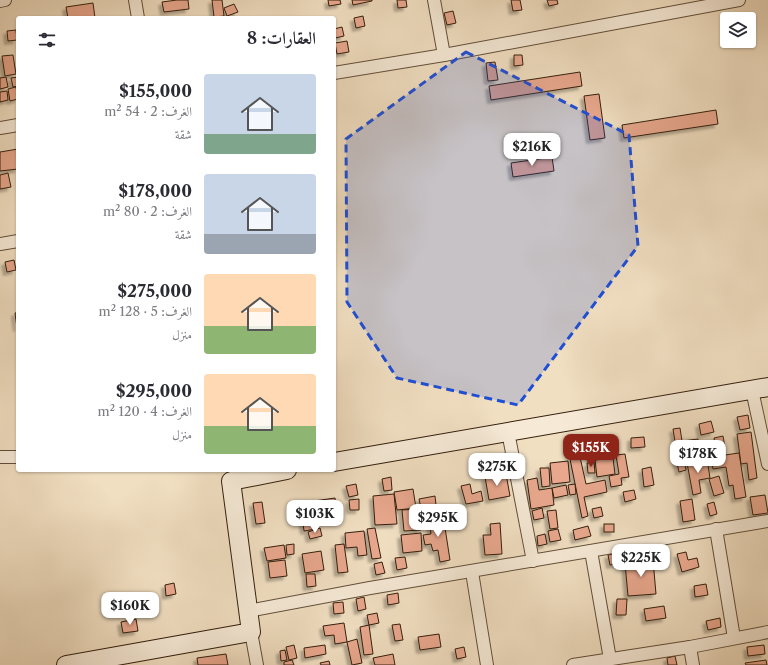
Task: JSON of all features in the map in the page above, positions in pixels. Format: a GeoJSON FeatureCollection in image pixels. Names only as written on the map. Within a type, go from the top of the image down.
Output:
{"type":"FeatureCollection","features":[{"type":"Feature","properties":{"kind":"main road"},"geometry":{"type":"LineString","coordinates":[[336,462],[760,388]]}},
{"type":"Feature","properties":{"kind":"main road"},"geometry":{"type":"LineString","coordinates":[[72,664],[251,632],[230,475],[264,472]]}},
{"type":"Feature","properties":{"kind":"street"},"geometry":{"type":"LineString","coordinates":[[0,1],[5,0]]}},
{"type":"Feature","properties":{"kind":"street"},"geometry":{"type":"LineString","coordinates":[[135,0],[138,16]]}},
{"type":"Feature","properties":{"kind":"street"},"geometry":{"type":"LineString","coordinates":[[434,0],[444,54]]}},
{"type":"Feature","properties":{"kind":"street"},"geometry":{"type":"LineString","coordinates":[[336,73],[444,54],[691,4],[739,0]]}},
{"type":"Feature","properties":{"kind":"street"},"geometry":{"type":"LineString","coordinates":[[0,128],[16,125]]}},
{"type":"Feature","properties":{"kind":"street"},"geometry":{"type":"LineString","coordinates":[[0,244],[16,241]]}},
{"type":"Feature","properties":{"kind":"street"},"geometry":{"type":"LineString","coordinates":[[760,388],[768,464]]}},
{"type":"Feature","properties":{"kind":"street"},"geometry":{"type":"LineString","coordinates":[[508,432],[533,561]]}},
{"type":"Feature","properties":{"kind":"street"},"geometry":{"type":"LineString","coordinates":[[0,457],[16,457]]}},
{"type":"Feature","properties":{"kind":"street"},"geometry":{"type":"LineString","coordinates":[[248,611],[370,588],[768,521]]}},
{"type":"Feature","properties":{"kind":"street"},"geometry":{"type":"LineString","coordinates":[[716,529],[734,638]]}},
{"type":"Feature","properties":{"kind":"street"},"geometry":{"type":"LineString","coordinates":[[591,550],[610,659]]}},
{"type":"Feature","properties":{"kind":"street"},"geometry":{"type":"LineString","coordinates":[[472,572],[487,665]]}},
{"type":"Feature","properties":{"kind":"street"},"geometry":{"type":"LineString","coordinates":[[251,632],[256,665]]}},
{"type":"Feature","properties":{"kind":"street"},"geometry":{"type":"LineString","coordinates":[[573,665],[690,647],[768,632]]}},
{"type":"Feature","properties":{"kind":"street"},"geometry":{"type":"LineString","coordinates":[[690,647],[693,665]]}},
{"type":"Feature","properties":{"kind":"highlighted area"},"geometry":{"type":"Polygon","coordinates":[[[466,52],[629,135],[638,246],[518,405],[397,378],[347,302],[346,139],[466,52]]]}},
{"type":"Feature","properties":{"kind":"building"},"geometry":{"type":"Polygon","coordinates":[[[188,0],[189,9],[164,12],[162,2],[188,0]]]}},
{"type":"Feature","properties":{"kind":"building"},"geometry":{"type":"Polygon","coordinates":[[[212,0],[222,0],[224,16],[214,16],[212,0]]]}},
{"type":"Feature","properties":{"kind":"building"},"geometry":{"type":"Polygon","coordinates":[[[328,0],[340,0],[341,4],[329,6],[328,0]]]}},
{"type":"Feature","properties":{"kind":"building"},"geometry":{"type":"Polygon","coordinates":[[[352,0],[372,0],[372,1],[353,5],[352,0]]]}},
{"type":"Feature","properties":{"kind":"building"},"geometry":{"type":"Polygon","coordinates":[[[397,0],[406,0],[407,7],[398,8],[397,0]]]}},
{"type":"Feature","properties":{"kind":"building"},"geometry":{"type":"Polygon","coordinates":[[[511,0],[520,0],[522,10],[513,11],[511,0]]]}},
{"type":"Feature","properties":{"kind":"building"},"geometry":{"type":"Polygon","coordinates":[[[547,0],[557,0],[558,4],[549,6],[547,0]]]}},
{"type":"Feature","properties":{"kind":"building"},"geometry":{"type":"Polygon","coordinates":[[[93,3],[95,16],[68,16],[66,7],[93,3]]]}},
{"type":"Feature","properties":{"kind":"building"},"geometry":{"type":"Polygon","coordinates":[[[234,4],[238,12],[227,16],[224,8],[234,4]]]}},
{"type":"Feature","properties":{"kind":"building"},"geometry":{"type":"Polygon","coordinates":[[[453,11],[456,23],[447,25],[444,13],[453,11]]]}},
{"type":"Feature","properties":{"kind":"building"},"geometry":{"type":"Polygon","coordinates":[[[363,16],[365,26],[356,28],[354,18],[363,16]]]}},
{"type":"Feature","properties":{"kind":"building"},"geometry":{"type":"Polygon","coordinates":[[[342,27],[344,36],[336,38],[336,28],[342,27]]]}},
{"type":"Feature","properties":{"kind":"building"},"geometry":{"type":"Polygon","coordinates":[[[16,30],[16,40],[8,41],[7,31],[16,30]]]}},
{"type":"Feature","properties":{"kind":"building"},"geometry":{"type":"Polygon","coordinates":[[[347,41],[349,52],[337,54],[336,43],[347,41]]]}},
{"type":"Feature","properties":{"kind":"building"},"geometry":{"type":"Polygon","coordinates":[[[13,55],[16,74],[5,76],[2,56],[13,55]]]}},
{"type":"Feature","properties":{"kind":"building"},"geometry":{"type":"Polygon","coordinates":[[[514,55],[522,55],[523,65],[514,66],[514,55]]]}},
{"type":"Feature","properties":{"kind":"building"},"geometry":{"type":"Polygon","coordinates":[[[495,62],[498,80],[488,81],[486,63],[495,62]]]}},
{"type":"Feature","properties":{"kind":"building"},"geometry":{"type":"Polygon","coordinates":[[[580,72],[582,86],[491,100],[489,86],[580,72]]]}},
{"type":"Feature","properties":{"kind":"building"},"geometry":{"type":"Polygon","coordinates":[[[6,77],[8,87],[0,89],[0,78],[6,77]]]}},
{"type":"Feature","properties":{"kind":"building"},"geometry":{"type":"Polygon","coordinates":[[[16,77],[16,86],[13,87],[11,78],[16,77]]]}},
{"type":"Feature","properties":{"kind":"building"},"geometry":{"type":"Polygon","coordinates":[[[16,87],[16,100],[10,101],[8,89],[16,87]]]}},
{"type":"Feature","properties":{"kind":"building"},"geometry":{"type":"Polygon","coordinates":[[[7,91],[8,100],[0,102],[0,92],[7,91]]]}},
{"type":"Feature","properties":{"kind":"building"},"geometry":{"type":"Polygon","coordinates":[[[599,94],[605,138],[590,140],[584,96],[599,94]]]}},
{"type":"Feature","properties":{"kind":"building"},"geometry":{"type":"Polygon","coordinates":[[[716,110],[718,124],[624,138],[622,125],[716,110]]]}},
{"type":"Feature","properties":{"kind":"building"},"geometry":{"type":"Polygon","coordinates":[[[16,149],[16,169],[0,171],[0,152],[16,149]]]}},
{"type":"Feature","properties":{"kind":"building"},"geometry":{"type":"Polygon","coordinates":[[[552,157],[554,171],[513,177],[511,163],[552,157]]]}},
{"type":"Feature","properties":{"kind":"building"},"geometry":{"type":"Polygon","coordinates":[[[8,173],[11,187],[0,189],[0,175],[8,173]]]}},
{"type":"Feature","properties":{"kind":"building"},"geometry":{"type":"Polygon","coordinates":[[[14,260],[16,270],[7,272],[5,262],[14,260]]]}},
{"type":"Feature","properties":{"kind":"building"},"geometry":{"type":"Polygon","coordinates":[[[748,415],[750,428],[740,430],[737,417],[748,415]]]}},
{"type":"Feature","properties":{"kind":"building"},"geometry":{"type":"Polygon","coordinates":[[[711,421],[714,432],[701,435],[699,424],[711,421]]]}},
{"type":"Feature","properties":{"kind":"building"},"geometry":{"type":"Polygon","coordinates":[[[680,428],[682,441],[698,439],[699,444],[676,448],[673,429],[680,428]]]}},
{"type":"Feature","properties":{"kind":"building"},"geometry":{"type":"Polygon","coordinates":[[[751,432],[757,478],[749,480],[747,463],[741,464],[737,434],[751,432]]]}},
{"type":"Feature","properties":{"kind":"building"},"geometry":{"type":"Polygon","coordinates":[[[723,436],[725,447],[716,449],[714,438],[723,436]]]}},
{"type":"Feature","properties":{"kind":"building"},"geometry":{"type":"Polygon","coordinates":[[[644,437],[645,447],[631,448],[631,438],[644,437]]]}},
{"type":"Feature","properties":{"kind":"building"},"geometry":{"type":"Polygon","coordinates":[[[598,443],[602,459],[593,461],[589,445],[598,443]]]}},
{"type":"Feature","properties":{"kind":"building"},"geometry":{"type":"Polygon","coordinates":[[[692,448],[693,458],[685,459],[683,450],[692,448]]]}},
{"type":"Feature","properties":{"kind":"building"},"geometry":{"type":"Polygon","coordinates":[[[739,453],[746,497],[735,499],[733,485],[729,486],[726,467],[713,469],[711,457],[739,453]]]}},
{"type":"Feature","properties":{"kind":"building"},"geometry":{"type":"Polygon","coordinates":[[[625,454],[629,477],[621,478],[622,485],[611,487],[609,476],[619,474],[616,455],[625,454]]]}},
{"type":"Feature","properties":{"kind":"building"},"geometry":{"type":"Polygon","coordinates":[[[580,457],[586,484],[605,480],[607,492],[584,497],[588,516],[582,518],[570,459],[580,457]]]}},
{"type":"Feature","properties":{"kind":"building"},"geometry":{"type":"Polygon","coordinates":[[[613,458],[615,474],[597,477],[595,460],[613,458]]]}},
{"type":"Feature","properties":{"kind":"building"},"geometry":{"type":"Polygon","coordinates":[[[684,458],[686,470],[679,472],[676,459],[684,458]]]}},
{"type":"Feature","properties":{"kind":"building"},"geometry":{"type":"Polygon","coordinates":[[[707,459],[710,478],[699,480],[701,493],[693,495],[687,463],[707,459]]]}},
{"type":"Feature","properties":{"kind":"building"},"geometry":{"type":"Polygon","coordinates":[[[568,461],[570,482],[552,484],[550,463],[568,461]]]}},
{"type":"Feature","properties":{"kind":"building"},"geometry":{"type":"Polygon","coordinates":[[[594,462],[595,473],[588,473],[587,463],[594,462]]]}},
{"type":"Feature","properties":{"kind":"building"},"geometry":{"type":"Polygon","coordinates":[[[651,467],[654,485],[644,487],[642,469],[651,467]]]}},
{"type":"Feature","properties":{"kind":"building"},"geometry":{"type":"Polygon","coordinates":[[[540,468],[549,468],[550,486],[542,487],[540,468]]]}},
{"type":"Feature","properties":{"kind":"building"},"geometry":{"type":"Polygon","coordinates":[[[506,474],[510,496],[489,500],[485,477],[506,474]]]}},
{"type":"Feature","properties":{"kind":"building"},"geometry":{"type":"Polygon","coordinates":[[[719,476],[724,493],[714,496],[709,479],[719,476]]]}},
{"type":"Feature","properties":{"kind":"building"},"geometry":{"type":"Polygon","coordinates":[[[391,477],[392,490],[384,491],[382,479],[391,477]]]}},
{"type":"Feature","properties":{"kind":"building"},"geometry":{"type":"Polygon","coordinates":[[[537,478],[539,490],[552,488],[554,505],[531,509],[527,480],[537,478]]]}},
{"type":"Feature","properties":{"kind":"building"},"geometry":{"type":"Polygon","coordinates":[[[356,484],[358,495],[349,497],[346,486],[356,484]]]}},
{"type":"Feature","properties":{"kind":"building"},"geometry":{"type":"Polygon","coordinates":[[[470,484],[472,494],[481,491],[483,501],[466,504],[461,486],[470,484]]]}},
{"type":"Feature","properties":{"kind":"building"},"geometry":{"type":"Polygon","coordinates":[[[575,484],[576,494],[570,495],[568,485],[575,484]]]}},
{"type":"Feature","properties":{"kind":"building"},"geometry":{"type":"Polygon","coordinates":[[[566,485],[568,495],[554,498],[552,488],[566,485]]]}},
{"type":"Feature","properties":{"kind":"building"},"geometry":{"type":"Polygon","coordinates":[[[413,489],[416,508],[397,510],[394,492],[413,489]]]}},
{"type":"Feature","properties":{"kind":"building"},"geometry":{"type":"Polygon","coordinates":[[[634,490],[636,499],[625,502],[623,492],[634,490]]]}},
{"type":"Feature","properties":{"kind":"building"},"geometry":{"type":"Polygon","coordinates":[[[394,494],[397,524],[375,525],[373,496],[394,494]]]}},
{"type":"Feature","properties":{"kind":"building"},"geometry":{"type":"Polygon","coordinates":[[[765,495],[768,513],[753,515],[750,497],[765,495]]]}},
{"type":"Feature","properties":{"kind":"building"},"geometry":{"type":"Polygon","coordinates":[[[435,496],[436,505],[421,508],[419,499],[435,496]]]}},
{"type":"Feature","properties":{"kind":"building"},"geometry":{"type":"Polygon","coordinates":[[[335,498],[337,514],[317,517],[314,501],[335,498]]]}},
{"type":"Feature","properties":{"kind":"building"},"geometry":{"type":"Polygon","coordinates":[[[359,499],[359,510],[350,510],[349,500],[359,499]]]}},
{"type":"Feature","properties":{"kind":"building"},"geometry":{"type":"Polygon","coordinates":[[[692,499],[695,520],[683,522],[680,501],[692,499]]]}},
{"type":"Feature","properties":{"kind":"building"},"geometry":{"type":"Polygon","coordinates":[[[262,502],[265,523],[256,524],[253,503],[262,502]]]}},
{"type":"Feature","properties":{"kind":"building"},"geometry":{"type":"Polygon","coordinates":[[[714,502],[717,514],[710,516],[707,504],[714,502]]]}},
{"type":"Feature","properties":{"kind":"building"},"geometry":{"type":"Polygon","coordinates":[[[601,507],[603,516],[594,518],[592,509],[601,507]]]}},
{"type":"Feature","properties":{"kind":"building"},"geometry":{"type":"Polygon","coordinates":[[[542,508],[544,518],[534,520],[532,511],[542,508]]]}},
{"type":"Feature","properties":{"kind":"building"},"geometry":{"type":"Polygon","coordinates":[[[419,509],[421,530],[404,531],[402,510],[419,509]]]}},
{"type":"Feature","properties":{"kind":"building"},"geometry":{"type":"Polygon","coordinates":[[[556,510],[558,528],[550,529],[547,511],[556,510]]]}},
{"type":"Feature","properties":{"kind":"building"},"geometry":{"type":"Polygon","coordinates":[[[314,513],[316,529],[304,531],[302,515],[314,513]]]}},
{"type":"Feature","properties":{"kind":"building"},"geometry":{"type":"Polygon","coordinates":[[[443,515],[450,560],[440,562],[438,550],[433,551],[431,544],[425,545],[423,535],[431,534],[429,517],[443,515]]]}},
{"type":"Feature","properties":{"kind":"building"},"geometry":{"type":"Polygon","coordinates":[[[500,523],[502,554],[485,555],[483,535],[491,535],[490,524],[500,523]]]}},
{"type":"Feature","properties":{"kind":"building"},"geometry":{"type":"Polygon","coordinates":[[[604,524],[614,524],[614,532],[604,532],[604,524]]]}},
{"type":"Feature","properties":{"kind":"building"},"geometry":{"type":"Polygon","coordinates":[[[588,526],[591,536],[575,540],[573,530],[588,526]]]}},
{"type":"Feature","properties":{"kind":"building"},"geometry":{"type":"Polygon","coordinates":[[[320,528],[322,536],[310,539],[308,532],[320,528]]]}},
{"type":"Feature","properties":{"kind":"building"},"geometry":{"type":"Polygon","coordinates":[[[375,528],[381,558],[372,559],[367,529],[375,528]]]}},
{"type":"Feature","properties":{"kind":"building"},"geometry":{"type":"Polygon","coordinates":[[[558,529],[561,540],[550,542],[548,531],[558,529]]]}},
{"type":"Feature","properties":{"kind":"building"},"geometry":{"type":"Polygon","coordinates":[[[364,531],[367,555],[358,556],[357,547],[346,548],[345,533],[364,531]]]}},
{"type":"Feature","properties":{"kind":"building"},"geometry":{"type":"Polygon","coordinates":[[[421,533],[422,551],[403,553],[401,535],[421,533]]]}},
{"type":"Feature","properties":{"kind":"building"},"geometry":{"type":"Polygon","coordinates":[[[545,534],[547,544],[538,546],[537,536],[545,534]]]}},
{"type":"Feature","properties":{"kind":"building"},"geometry":{"type":"Polygon","coordinates":[[[294,544],[294,554],[287,555],[286,545],[294,544]]]}},
{"type":"Feature","properties":{"kind":"building"},"geometry":{"type":"Polygon","coordinates":[[[344,544],[348,572],[338,573],[335,545],[344,544]]]}},
{"type":"Feature","properties":{"kind":"building"},"geometry":{"type":"Polygon","coordinates":[[[284,545],[286,558],[267,561],[264,548],[284,545]]]}},
{"type":"Feature","properties":{"kind":"building"},"geometry":{"type":"Polygon","coordinates":[[[321,551],[324,570],[305,573],[302,554],[321,551]]]}},
{"type":"Feature","properties":{"kind":"building"},"geometry":{"type":"Polygon","coordinates":[[[627,551],[629,561],[610,565],[608,555],[627,551]]]}},
{"type":"Feature","properties":{"kind":"building"},"geometry":{"type":"Polygon","coordinates":[[[686,552],[688,560],[697,558],[699,567],[682,572],[677,554],[686,552]]]}},
{"type":"Feature","properties":{"kind":"building"},"geometry":{"type":"Polygon","coordinates":[[[405,557],[407,568],[397,570],[395,558],[405,557]]]}},
{"type":"Feature","properties":{"kind":"building"},"geometry":{"type":"Polygon","coordinates":[[[285,560],[287,576],[270,578],[268,562],[285,560]]]}},
{"type":"Feature","properties":{"kind":"building"},"geometry":{"type":"Polygon","coordinates":[[[653,560],[656,594],[628,596],[625,563],[653,560]]]}},
{"type":"Feature","properties":{"kind":"building"},"geometry":{"type":"Polygon","coordinates":[[[382,562],[385,573],[376,575],[374,564],[382,562]]]}},
{"type":"Feature","properties":{"kind":"building"},"geometry":{"type":"Polygon","coordinates":[[[306,574],[315,574],[316,586],[307,587],[306,574]]]}},
{"type":"Feature","properties":{"kind":"building"},"geometry":{"type":"Polygon","coordinates":[[[174,583],[176,594],[166,596],[165,585],[174,583]]]}},
{"type":"Feature","properties":{"kind":"building"},"geometry":{"type":"Polygon","coordinates":[[[706,584],[708,595],[695,597],[694,586],[706,584]]]}},
{"type":"Feature","properties":{"kind":"building"},"geometry":{"type":"Polygon","coordinates":[[[398,593],[399,603],[388,605],[387,595],[398,593]]]}},
{"type":"Feature","properties":{"kind":"building"},"geometry":{"type":"Polygon","coordinates":[[[364,597],[366,609],[358,611],[356,599],[364,597]]]}},
{"type":"Feature","properties":{"kind":"building"},"geometry":{"type":"Polygon","coordinates":[[[617,599],[627,599],[626,615],[616,615],[617,599]]]}},
{"type":"Feature","properties":{"kind":"building"},"geometry":{"type":"Polygon","coordinates":[[[343,602],[344,613],[334,614],[333,603],[343,602]]]}},
{"type":"Feature","properties":{"kind":"building"},"geometry":{"type":"Polygon","coordinates":[[[664,606],[666,618],[646,621],[644,609],[664,606]]]}},
{"type":"Feature","properties":{"kind":"building"},"geometry":{"type":"Polygon","coordinates":[[[377,613],[379,623],[369,625],[367,615],[377,613]]]}},
{"type":"Feature","properties":{"kind":"building"},"geometry":{"type":"Polygon","coordinates":[[[720,618],[721,627],[708,630],[706,621],[720,618]]]}},
{"type":"Feature","properties":{"kind":"building"},"geometry":{"type":"Polygon","coordinates":[[[136,619],[138,631],[123,633],[121,622],[136,619]]]}},
{"type":"Feature","properties":{"kind":"building"},"geometry":{"type":"Polygon","coordinates":[[[344,623],[347,642],[335,644],[334,635],[325,636],[323,626],[344,623]]]}},
{"type":"Feature","properties":{"kind":"building"},"geometry":{"type":"Polygon","coordinates":[[[400,624],[403,640],[395,641],[392,625],[400,624]]]}},
{"type":"Feature","properties":{"kind":"building"},"geometry":{"type":"Polygon","coordinates":[[[369,625],[373,654],[364,655],[360,627],[369,625]]]}},
{"type":"Feature","properties":{"kind":"building"},"geometry":{"type":"Polygon","coordinates":[[[439,634],[441,647],[420,650],[418,637],[439,634]]]}},
{"type":"Feature","properties":{"kind":"building"},"geometry":{"type":"Polygon","coordinates":[[[357,639],[362,663],[352,665],[347,642],[357,639]]]}},
{"type":"Feature","properties":{"kind":"building"},"geometry":{"type":"Polygon","coordinates":[[[294,645],[297,658],[289,660],[286,647],[294,645]]]}},
{"type":"Feature","properties":{"kind":"building"},"geometry":{"type":"Polygon","coordinates":[[[325,645],[326,654],[305,658],[304,648],[325,645]]]}},
{"type":"Feature","properties":{"kind":"building"},"geometry":{"type":"Polygon","coordinates":[[[764,645],[765,654],[748,656],[747,647],[764,645]]]}},
{"type":"Feature","properties":{"kind":"building"},"geometry":{"type":"Polygon","coordinates":[[[464,647],[466,657],[457,659],[455,649],[464,647]]]}},
{"type":"Feature","properties":{"kind":"building"},"geometry":{"type":"Polygon","coordinates":[[[285,650],[287,660],[281,661],[280,651],[285,650]]]}},
{"type":"Feature","properties":{"kind":"building"},"geometry":{"type":"Polygon","coordinates":[[[226,654],[228,665],[198,665],[197,658],[226,654]]]}},
{"type":"Feature","properties":{"kind":"building"},"geometry":{"type":"Polygon","coordinates":[[[393,654],[395,665],[375,665],[373,658],[393,654]]]}},
{"type":"Feature","properties":{"kind":"building"},"geometry":{"type":"Polygon","coordinates":[[[675,656],[677,665],[668,665],[667,658],[675,656]]]}},
{"type":"Feature","properties":{"kind":"building"},"geometry":{"type":"Polygon","coordinates":[[[292,660],[294,665],[284,665],[284,662],[292,660]]]}},
{"type":"Feature","properties":{"kind":"building"},"geometry":{"type":"Polygon","coordinates":[[[766,660],[767,665],[746,665],[745,663],[766,660]]]}},
{"type":"Feature","properties":{"kind":"building"},"geometry":{"type":"Polygon","coordinates":[[[329,661],[330,665],[321,665],[320,663],[329,661]]]}}]}
